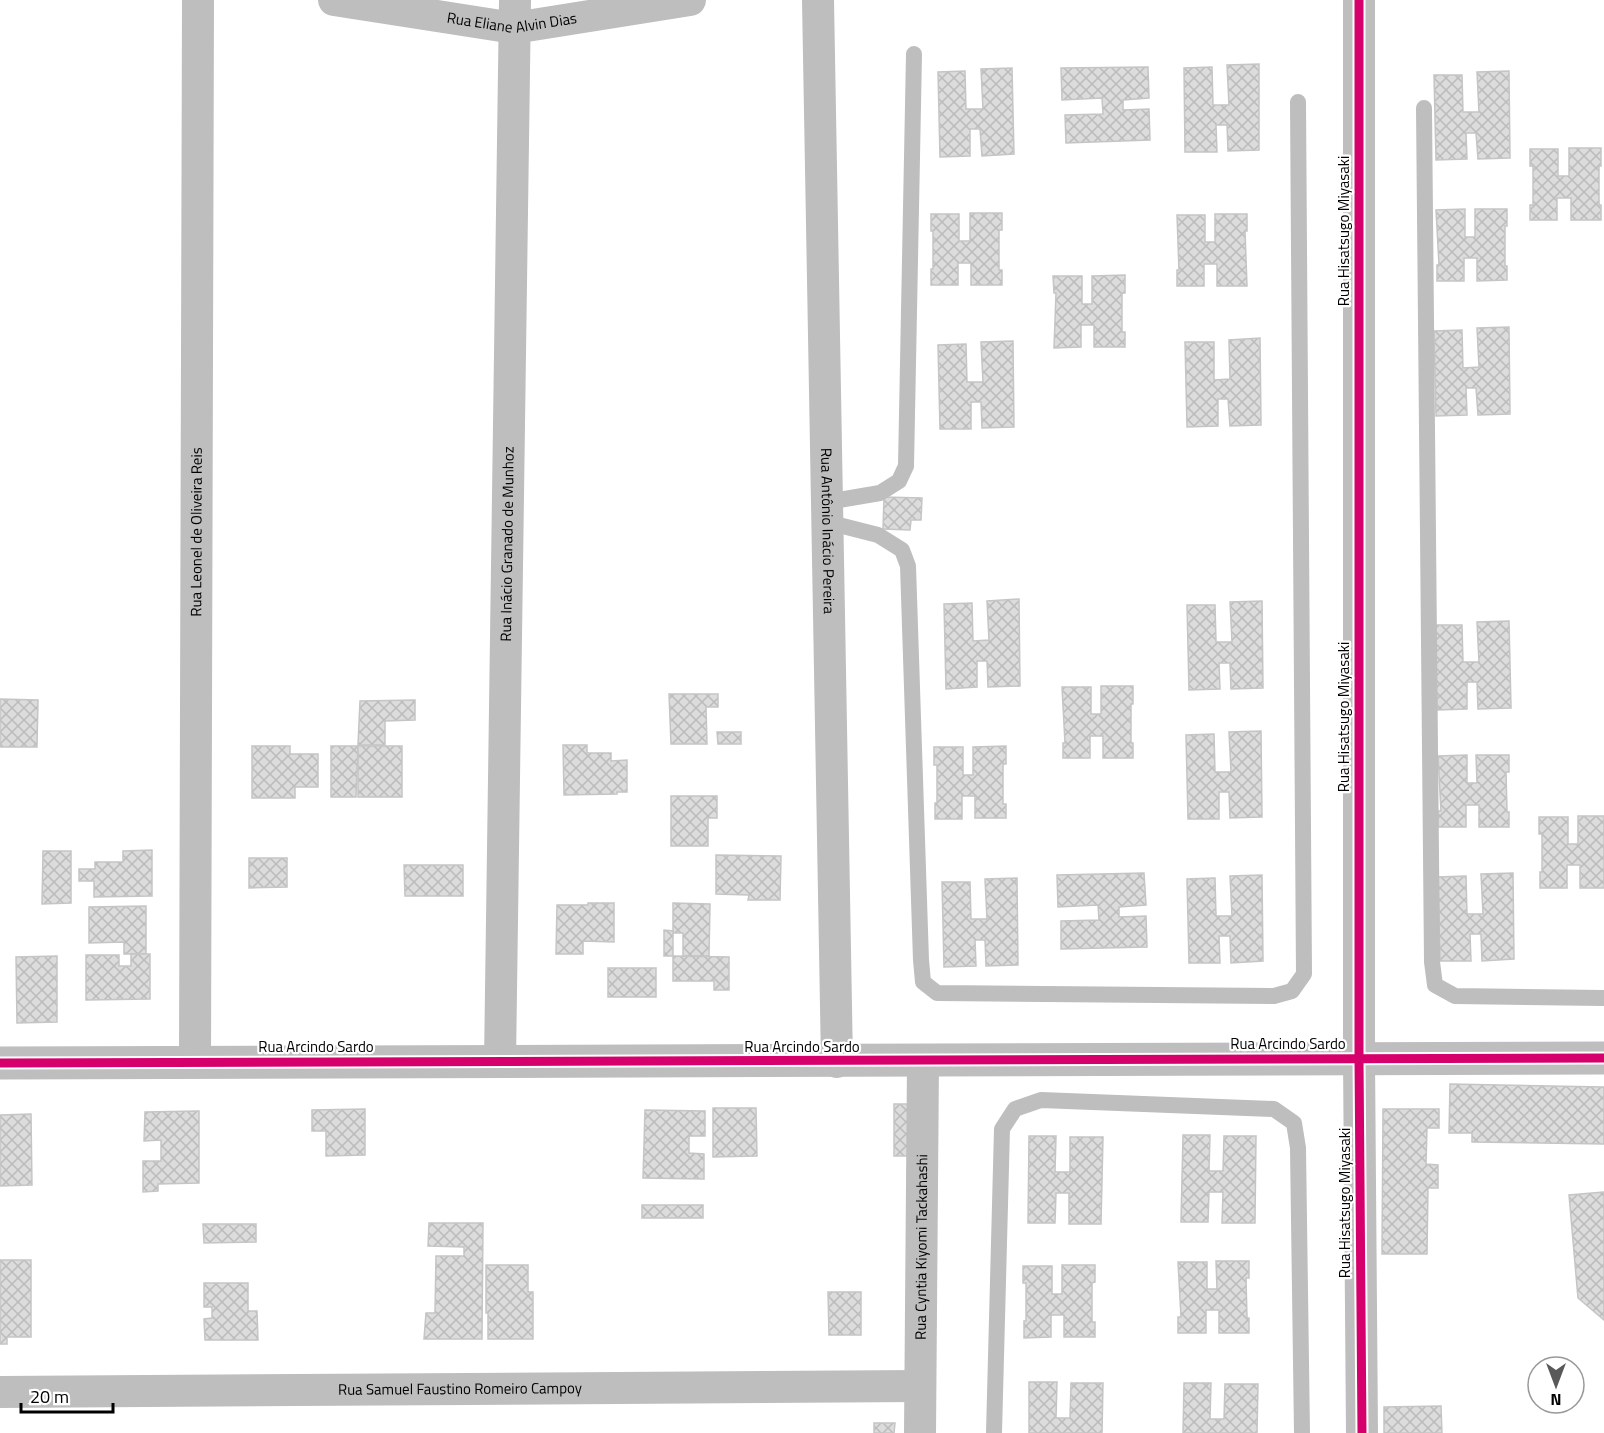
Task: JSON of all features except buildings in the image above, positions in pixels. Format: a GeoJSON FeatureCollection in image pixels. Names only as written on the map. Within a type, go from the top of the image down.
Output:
{"type":"FeatureCollection","features":[{"type":"Feature","properties":{"kind":"street","name":"Rua Leonel de Oliveira Reis"},"geometry":{"type":"LineString","coordinates":[[195,1063],[198,0]]}},
{"type":"Feature","properties":{"kind":"street","name":"Rua Eliane Alvin Dias"},"geometry":{"type":"LineString","coordinates":[[334,0],[514,14],[690,0]]}},
{"type":"Feature","properties":{"kind":"street","name":"Rua Antônio Inácio Pereira"},"geometry":{"type":"LineString","coordinates":[[818,0],[837,1062]]}},
{"type":"Feature","properties":{"kind":"street","name":"Rua Hisatsugo Miyasaki"},"geometry":{"type":"LineString","coordinates":[[1359,0],[1359,1059],[1362,1433]]}},
{"type":"Feature","properties":{"kind":"street","name":"Rua Inácio Granado de Munhoz"},"geometry":{"type":"LineString","coordinates":[[500,1062],[514,14]]}},
{"type":"Feature","properties":{"kind":"street","name":"Rua Arcindo Sardo"},"geometry":{"type":"LineString","coordinates":[[0,1063],[1604,1058]]}},
{"type":"Feature","properties":{"kind":"street","name":"Rua Cyntia Kiyomi Tackahashi"},"geometry":{"type":"LineString","coordinates":[[920,1433],[923,1061]]}},
{"type":"Feature","properties":{"kind":"street","name":"Rua Samuel Faustino Romeiro Campoy"},"geometry":{"type":"LineString","coordinates":[[0,1392],[920,1386]]}},
{"type":"Feature","properties":{"kind":"lane"},"geometry":{"type":"LineString","coordinates":[[827,512],[880,493],[899,481],[906,466],[914,54]]}},
{"type":"Feature","properties":{"kind":"lane"},"geometry":{"type":"LineString","coordinates":[[827,512],[878,535],[902,550],[908,566],[923,982],[937,993],[1275,996],[1292,991],[1304,974],[1298,102]]}},
{"type":"Feature","properties":{"kind":"lane"},"geometry":{"type":"LineString","coordinates":[[1424,108],[1432,950],[1435,985],[1455,996],[1604,998]]}},
{"type":"Feature","properties":{"kind":"lane"},"geometry":{"type":"LineString","coordinates":[[994,1433],[1002,1129],[1015,1109],[1041,1100],[1275,1109],[1294,1123],[1298,1148],[1302,1433]]}},
{"type":"Feature","properties":{"kind":"cycle path"},"geometry":{"type":"LineString","coordinates":[[1359,0],[1359,1059],[1362,1433]]}},
{"type":"Feature","properties":{"kind":"cycle path"},"geometry":{"type":"LineString","coordinates":[[0,1063],[1604,1058]]}}]}
